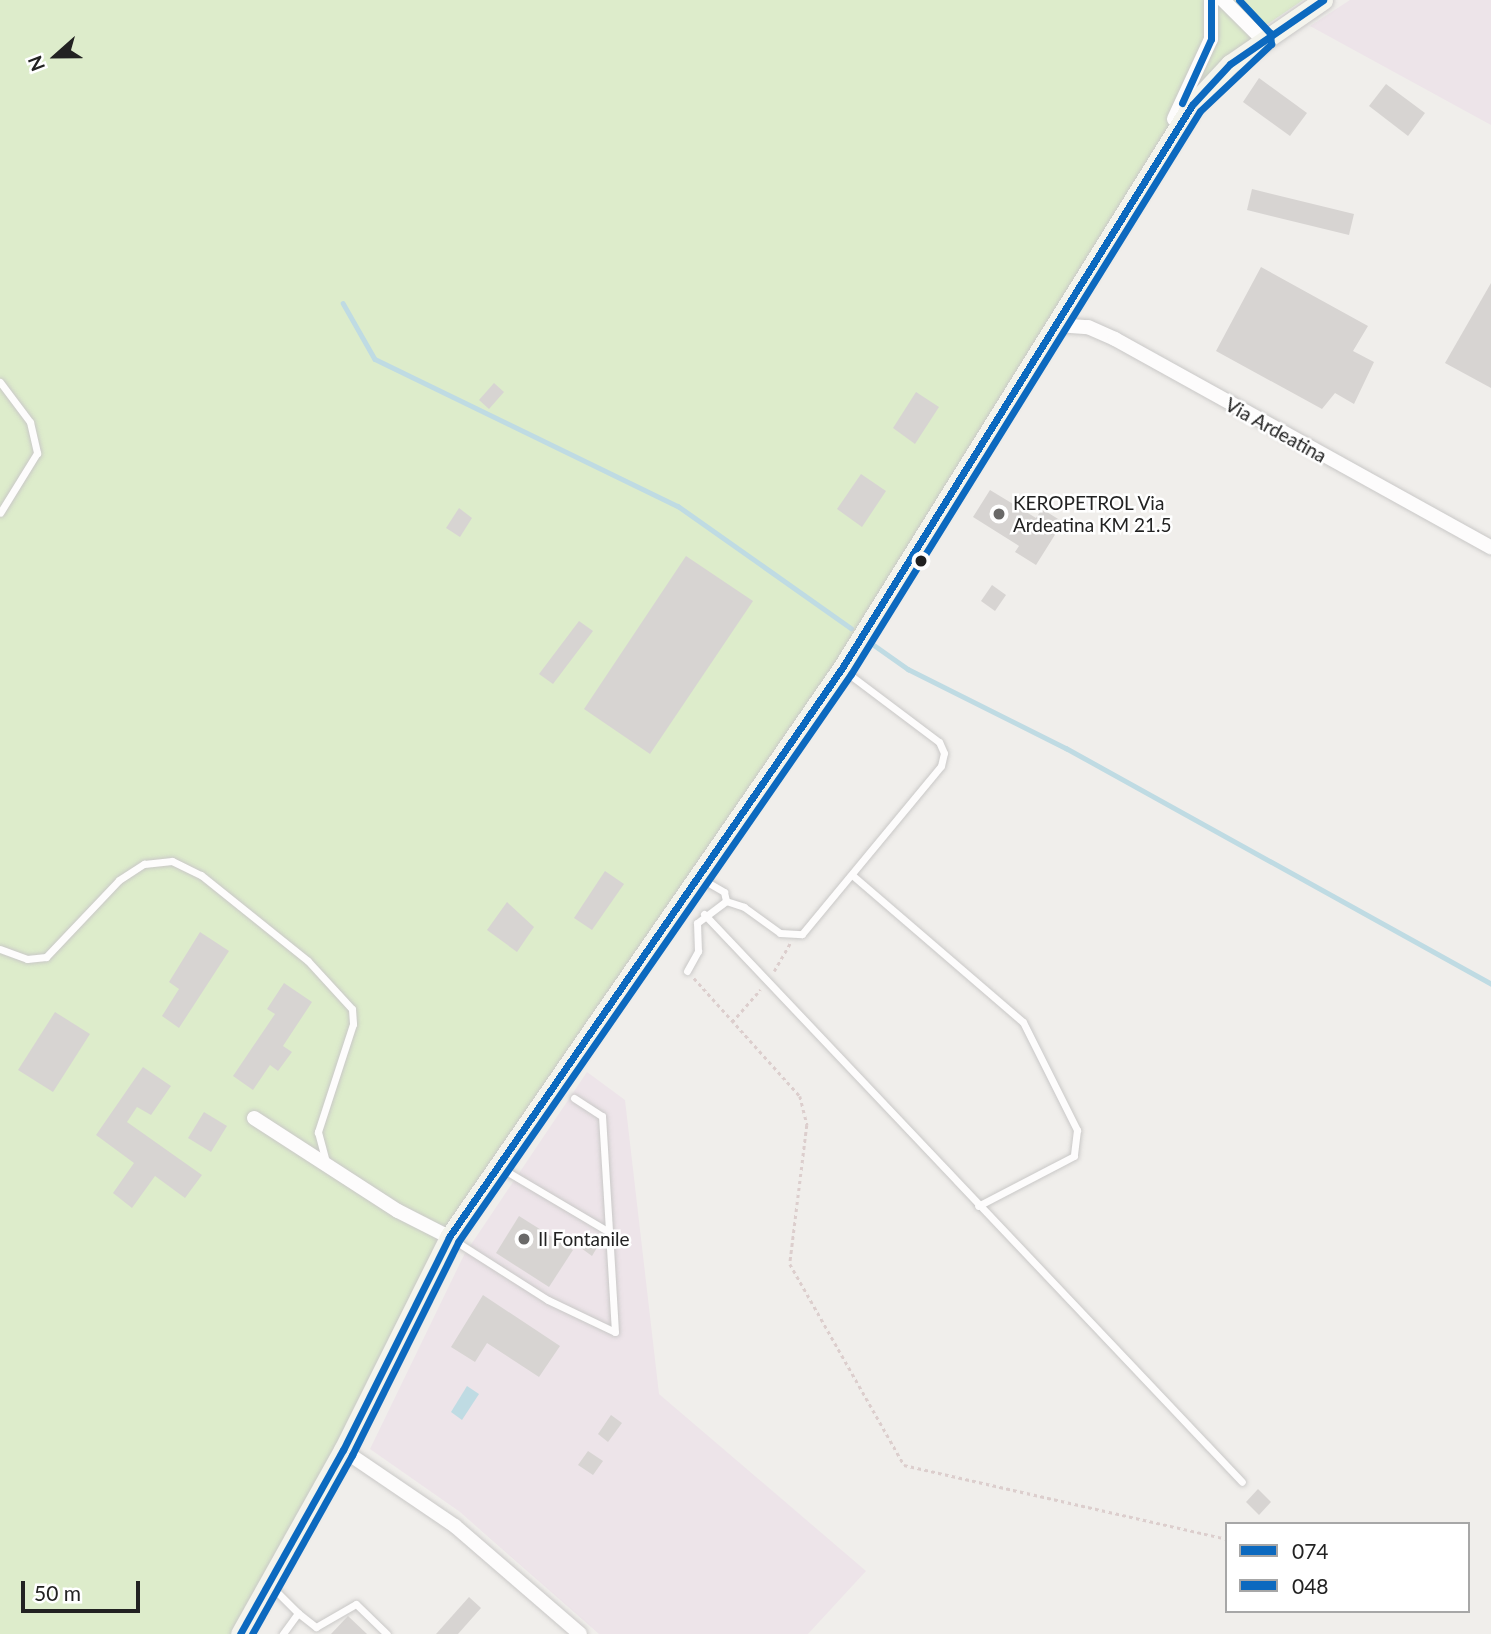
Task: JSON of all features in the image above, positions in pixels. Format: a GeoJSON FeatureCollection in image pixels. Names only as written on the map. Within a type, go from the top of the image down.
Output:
{"type":"FeatureCollection","features":[{"type":"Feature","properties":{"kind":"main road"},"geometry":{"type":"LineString","coordinates":[[240,1634],[270,1585],[343,1450],[449,1237],[696,875],[842,668],[1057,325],[1135,195],[1205,90],[1262,39],[1323,0]]}},
{"type":"Feature","properties":{"kind":"street"},"geometry":{"type":"LineString","coordinates":[[1135,195],[1208,49],[1213,27],[1211,0]]}},
{"type":"Feature","properties":{"kind":"street"},"geometry":{"type":"LineString","coordinates":[[1225,1],[1262,39]]}},
{"type":"Feature","properties":{"kind":"street","name":"Via Ardeatina"},"geometry":{"type":"LineString","coordinates":[[1057,325],[1087,327],[1115,339],[1491,547]]}},
{"type":"Feature","properties":{"kind":"street"},"geometry":{"type":"LineString","coordinates":[[254,1118],[330,1167],[449,1237]]}},
{"type":"Feature","properties":{"kind":"street"},"geometry":{"type":"LineString","coordinates":[[343,1450],[455,1526],[580,1634]]}},
{"type":"Feature","properties":{"kind":"lane"},"geometry":{"type":"LineString","coordinates":[[0,382],[30,422],[37,446],[27,476],[0,513]]}},
{"type":"Feature","properties":{"kind":"lane"},"geometry":{"type":"LineString","coordinates":[[696,875],[724,892],[726,901],[792,938],[810,925],[941,766],[944,753],[939,742],[842,668]]}},
{"type":"Feature","properties":{"kind":"lane"},"geometry":{"type":"LineString","coordinates":[[0,949],[27,959],[46,957],[120,880],[144,864],[172,861],[201,875],[317,969],[352,1009],[352,1024],[318,1132],[318,1146],[330,1167]]}},
{"type":"Feature","properties":{"kind":"lane"},"geometry":{"type":"LineString","coordinates":[[852,875],[1023,1022],[1077,1130],[1074,1156],[978,1206]]}},
{"type":"Feature","properties":{"kind":"lane"},"geometry":{"type":"LineString","coordinates":[[687,971],[698,951],[697,923],[704,914],[726,901]]}},
{"type":"Feature","properties":{"kind":"lane"},"geometry":{"type":"LineString","coordinates":[[704,914],[1242,1482]]}},
{"type":"Feature","properties":{"kind":"lane"},"geometry":{"type":"LineString","coordinates":[[449,1237],[610,1334],[615,1332],[602,1116],[574,1098]]}},
{"type":"Feature","properties":{"kind":"lane"},"geometry":{"type":"LineString","coordinates":[[496,1165],[609,1232]]}},
{"type":"Feature","properties":{"kind":"lane"},"geometry":{"type":"LineString","coordinates":[[270,1585],[316,1628],[356,1604],[387,1634]]}},
{"type":"Feature","properties":{"kind":"lane"},"geometry":{"type":"LineString","coordinates":[[283,1634],[298,1613]]}},
{"type":"Feature","properties":{"kind":"path"},"geometry":{"type":"LineString","coordinates":[[687,971],[800,1096],[807,1125],[790,1264],[904,1465],[1225,1539]]}},
{"type":"Feature","properties":{"kind":"shaded area"},"geometry":{"type":"Polygon","coordinates":[[[1350,0],[1491,0],[1491,125],[1310,26],[1350,0]]]}},
{"type":"Feature","properties":{"kind":"shaded area"},"geometry":{"type":"Polygon","coordinates":[[[587,1072],[625,1100],[659,1394],[866,1571],[808,1634],[599,1634],[460,1512],[370,1449],[464,1255],[587,1072]]]}},
{"type":"Feature","properties":{"kind":"green space"},"geometry":{"type":"Polygon","coordinates":[[[0,0],[1303,0],[1256,32],[1135,195],[842,668],[496,1165],[240,1634],[0,1634],[0,0]]]}},
{"type":"Feature","properties":{"kind":"water"},"geometry":{"type":"Polygon","coordinates":[[[467,1386],[479,1394],[462,1420],[451,1412],[467,1386]]]}},
{"type":"Feature","properties":{"kind":"building"},"geometry":{"type":"Polygon","coordinates":[[[1259,78],[1307,113],[1290,136],[1243,102],[1259,78]]]}},
{"type":"Feature","properties":{"kind":"building"},"geometry":{"type":"Polygon","coordinates":[[[1386,84],[1425,113],[1408,136],[1369,106],[1386,84]]]}},
{"type":"Feature","properties":{"kind":"building"},"geometry":{"type":"Polygon","coordinates":[[[1252,189],[1354,214],[1349,235],[1247,210],[1252,189]]]}},
{"type":"Feature","properties":{"kind":"building"},"geometry":{"type":"Polygon","coordinates":[[[1261,267],[1368,326],[1353,351],[1374,362],[1354,404],[1335,393],[1322,409],[1216,351],[1261,267]]]}},
{"type":"Feature","properties":{"kind":"building"},"geometry":{"type":"Polygon","coordinates":[[[1491,283],[1491,388],[1445,363],[1491,283]]]}},
{"type":"Feature","properties":{"kind":"building"},"geometry":{"type":"Polygon","coordinates":[[[494,383],[504,392],[489,409],[479,400],[494,383]]]}},
{"type":"Feature","properties":{"kind":"building"},"geometry":{"type":"Polygon","coordinates":[[[916,392],[939,407],[915,444],[893,428],[916,392]]]}},
{"type":"Feature","properties":{"kind":"building"},"geometry":{"type":"Polygon","coordinates":[[[861,474],[886,491],[862,527],[837,509],[861,474]]]}},
{"type":"Feature","properties":{"kind":"building"},"geometry":{"type":"Polygon","coordinates":[[[990,490],[1036,518],[1042,509],[1063,522],[1036,565],[1015,552],[1019,546],[973,517],[990,490]]]}},
{"type":"Feature","properties":{"kind":"building"},"geometry":{"type":"Polygon","coordinates":[[[459,508],[472,518],[460,537],[446,528],[459,508]]]}},
{"type":"Feature","properties":{"kind":"building"},"geometry":{"type":"Polygon","coordinates":[[[686,556],[753,601],[650,754],[584,709],[686,556]]]}},
{"type":"Feature","properties":{"kind":"building"},"geometry":{"type":"Polygon","coordinates":[[[992,585],[1006,595],[995,611],[981,601],[992,585]]]}},
{"type":"Feature","properties":{"kind":"building"},"geometry":{"type":"Polygon","coordinates":[[[579,621],[593,631],[553,684],[539,674],[579,621]]]}},
{"type":"Feature","properties":{"kind":"building"},"geometry":{"type":"Polygon","coordinates":[[[605,871],[624,884],[592,930],[574,918],[605,871]]]}},
{"type":"Feature","properties":{"kind":"building"},"geometry":{"type":"Polygon","coordinates":[[[507,902],[534,927],[517,952],[487,930],[507,902]]]}},
{"type":"Feature","properties":{"kind":"building"},"geometry":{"type":"Polygon","coordinates":[[[200,932],[229,951],[179,1028],[162,1016],[179,989],[169,982],[200,932]]]}},
{"type":"Feature","properties":{"kind":"building"},"geometry":{"type":"Polygon","coordinates":[[[284,983],[312,1002],[283,1046],[292,1052],[278,1071],[270,1065],[253,1090],[233,1076],[275,1014],[267,1009],[284,983]]]}},
{"type":"Feature","properties":{"kind":"building"},"geometry":{"type":"Polygon","coordinates":[[[55,1012],[90,1034],[53,1092],[18,1070],[55,1012]]]}},
{"type":"Feature","properties":{"kind":"building"},"geometry":{"type":"Polygon","coordinates":[[[143,1067],[171,1086],[151,1115],[137,1107],[127,1122],[202,1175],[185,1198],[155,1176],[132,1208],[113,1193],[134,1163],[96,1135],[143,1067]]]}},
{"type":"Feature","properties":{"kind":"building"},"geometry":{"type":"Polygon","coordinates":[[[204,1112],[227,1126],[211,1152],[188,1138],[204,1112]]]}},
{"type":"Feature","properties":{"kind":"building"},"geometry":{"type":"Polygon","coordinates":[[[519,1216],[573,1250],[549,1287],[496,1253],[519,1216]]]}},
{"type":"Feature","properties":{"kind":"building"},"geometry":{"type":"Polygon","coordinates":[[[590,1234],[601,1241],[592,1256],[581,1248],[590,1234]]]}},
{"type":"Feature","properties":{"kind":"building"},"geometry":{"type":"Polygon","coordinates":[[[483,1295],[560,1346],[539,1377],[487,1343],[475,1362],[451,1347],[483,1295]]]}},
{"type":"Feature","properties":{"kind":"building"},"geometry":{"type":"Polygon","coordinates":[[[611,1415],[622,1423],[608,1442],[598,1434],[611,1415]]]}},
{"type":"Feature","properties":{"kind":"building"},"geometry":{"type":"Polygon","coordinates":[[[588,1451],[603,1461],[593,1475],[578,1465],[588,1451]]]}},
{"type":"Feature","properties":{"kind":"building"},"geometry":{"type":"Polygon","coordinates":[[[1258,1489],[1271,1502],[1259,1515],[1246,1502],[1258,1489]]]}},
{"type":"Feature","properties":{"kind":"building"},"geometry":{"type":"Polygon","coordinates":[[[469,1597],[481,1608],[458,1634],[436,1634],[469,1597]]]}},
{"type":"Feature","properties":{"kind":"building"},"geometry":{"type":"Polygon","coordinates":[[[348,1616],[367,1634],[331,1634],[348,1616]]]}},
{"type":"Feature","properties":{"kind":"waterway"},"geometry":{"type":"LineString","coordinates":[[343,303],[375,359],[678,506],[851,628]]}},
{"type":"Feature","properties":{"kind":"waterway"},"geometry":{"type":"LineString","coordinates":[[874,645],[908,669],[1066,748],[1491,984]]}},
{"type":"Feature","properties":{"kind":"transit line","name":"074"},"geometry":{"type":"LineString","coordinates":[[1182,103],[1211,39],[1211,0]]}},
{"type":"Feature","properties":{"kind":"transit line","name":"048"},"geometry":{"type":"LineString","coordinates":[[252,1634],[352,1455],[458,1242],[851,674],[1200,111],[1271,44],[1270,33],[1239,0]]}},
{"type":"Feature","properties":{"kind":"transit line","name":"074"},"geometry":{"type":"LineString","coordinates":[[240,1634],[343,1450],[449,1237],[842,668],[1192,105],[1230,64],[1323,0]]}},
{"type":"Feature","properties":{"kind":"place","name":"KEROPETROL Via Ardeatina KM 21.5"},"geometry":{"type":"Point","coordinates":[999,514]}},
{"type":"Feature","properties":{"kind":"place","name":"Il Fontanile"},"geometry":{"type":"Point","coordinates":[524,1239]}}]}
